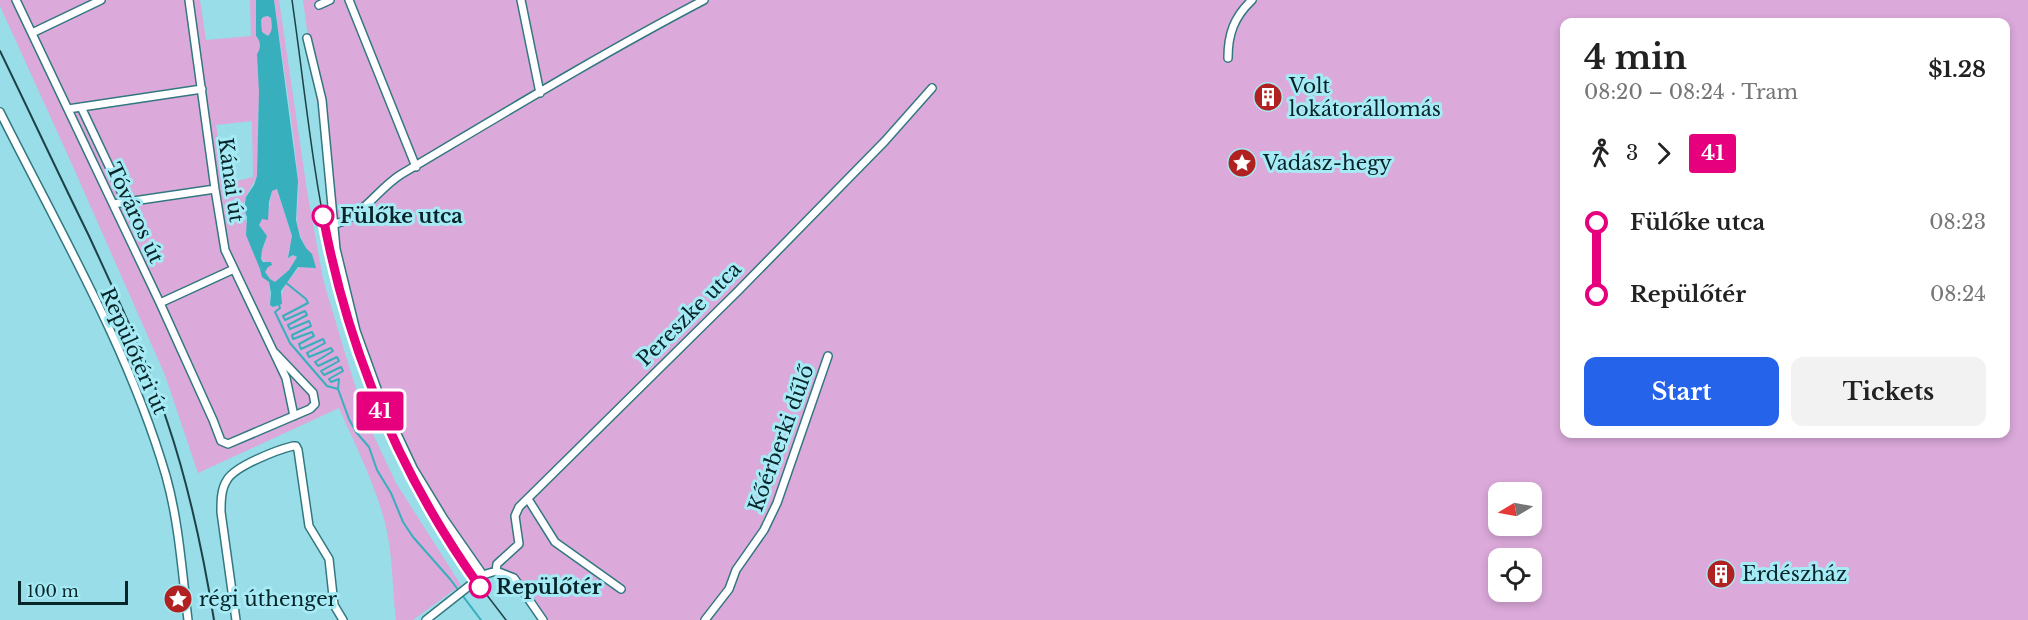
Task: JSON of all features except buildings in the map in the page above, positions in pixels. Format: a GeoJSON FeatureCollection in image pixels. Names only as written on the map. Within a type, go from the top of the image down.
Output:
{"type":"FeatureCollection","features":[{"type":"Feature","properties":{"kind":"street","name":"Tóváros út"},"geometry":{"type":"LineString","coordinates":[[16,0],[160,303],[221,441],[228,444],[294,416]]}},
{"type":"Feature","properties":{"kind":"street"},"geometry":{"type":"LineString","coordinates":[[32,33],[101,0]]}},
{"type":"Feature","properties":{"kind":"street","name":"Kánai út"},"geometry":{"type":"LineString","coordinates":[[189,0],[225,250],[286,378],[294,416],[313,407],[314,393],[275,353]]}},
{"type":"Feature","properties":{"kind":"street"},"geometry":{"type":"LineString","coordinates":[[319,5],[330,0]]}},
{"type":"Feature","properties":{"kind":"street"},"geometry":{"type":"LineString","coordinates":[[349,0],[416,168]]}},
{"type":"Feature","properties":{"kind":"street"},"geometry":{"type":"LineString","coordinates":[[521,0],[540,93]]}},
{"type":"Feature","properties":{"kind":"street"},"geometry":{"type":"LineString","coordinates":[[335,224],[346,221],[399,176],[416,168],[612,49],[704,0]]}},
{"type":"Feature","properties":{"kind":"street"},"geometry":{"type":"LineString","coordinates":[[1228,58],[1228,42],[1234,21],[1252,0]]}},
{"type":"Feature","properties":{"kind":"street"},"geometry":{"type":"LineString","coordinates":[[307,38],[321,93],[336,249],[356,331],[381,400],[413,468],[444,519],[483,575]]}},
{"type":"Feature","properties":{"kind":"street","name":"Pereszke utca"},"geometry":{"type":"LineString","coordinates":[[496,571],[497,564],[519,544],[515,516],[519,507],[738,291],[885,141],[932,88]]}},
{"type":"Feature","properties":{"kind":"street"},"geometry":{"type":"LineString","coordinates":[[68,109],[202,89]]}},
{"type":"Feature","properties":{"kind":"street"},"geometry":{"type":"LineString","coordinates":[[81,107],[126,202]]}},
{"type":"Feature","properties":{"kind":"street","name":"Repülőtéri út"},"geometry":{"type":"LineString","coordinates":[[0,112],[111,332],[151,429],[171,501],[188,620]]}},
{"type":"Feature","properties":{"kind":"street"},"geometry":{"type":"LineString","coordinates":[[113,204],[215,189]]}},
{"type":"Feature","properties":{"kind":"street"},"geometry":{"type":"LineString","coordinates":[[160,303],[234,269]]}},
{"type":"Feature","properties":{"kind":"street","name":"Kőérberki dűlő"},"geometry":{"type":"LineString","coordinates":[[705,620],[729,589],[736,570],[764,530],[777,502],[828,356]]}},
{"type":"Feature","properties":{"kind":"street"},"geometry":{"type":"LineString","coordinates":[[236,620],[221,512],[226,481],[242,467],[285,448],[296,446],[309,526],[329,559],[334,605],[343,620]]}},
{"type":"Feature","properties":{"kind":"street"},"geometry":{"type":"LineString","coordinates":[[528,499],[555,542],[621,589]]}},
{"type":"Feature","properties":{"kind":"street"},"geometry":{"type":"LineString","coordinates":[[426,620],[483,575],[496,571],[514,579],[543,620]]}},
{"type":"Feature","properties":{"kind":"shaded area"},"geometry":{"type":"Polygon","coordinates":[[[0,0],[200,0],[206,40],[251,36],[250,0],[256,0],[256,36],[259,40],[260,51],[257,176],[247,194],[244,213],[268,280],[272,307],[282,304],[284,287],[301,264],[306,248],[297,220],[299,190],[296,158],[274,0],[279,0],[307,191],[323,279],[344,350],[365,417],[396,483],[461,585],[413,620],[396,620],[391,556],[384,519],[369,476],[339,408],[198,473],[165,375],[0,6],[0,0]],[[252,121],[216,125],[223,165],[237,181],[253,177],[252,121]]]}},
{"type":"Feature","properties":{"kind":"shaded area"},"geometry":{"type":"Polygon","coordinates":[[[303,0],[2028,0],[2028,620],[543,620],[518,584],[503,572],[483,575],[397,436],[356,331],[341,270],[322,119],[319,119],[303,0]]]}},
{"type":"Feature","properties":{"kind":"shaded area"},"geometry":{"type":"Polygon","coordinates":[[[268,16],[271,18],[272,25],[269,36],[262,32],[261,20],[268,16]]]}},
{"type":"Feature","properties":{"kind":"shaded area"},"geometry":{"type":"Polygon","coordinates":[[[277,189],[292,237],[288,255],[289,258],[293,255],[297,257],[289,270],[275,283],[265,272],[268,263],[261,259],[265,243],[259,225],[261,219],[268,213],[272,191],[277,189]]]}},
{"type":"Feature","properties":{"kind":"water"},"geometry":{"type":"Polygon","coordinates":[[[256,0],[274,0],[298,181],[296,220],[300,237],[312,254],[316,268],[298,267],[281,291],[282,304],[273,307],[270,305],[269,282],[262,277],[246,235],[247,217],[244,209],[246,197],[257,176],[259,92],[257,54],[260,45],[256,36],[256,0]],[[268,16],[261,20],[262,32],[268,36],[272,25],[271,18],[268,16]],[[277,189],[272,191],[268,220],[262,219],[259,225],[267,236],[261,259],[263,262],[271,262],[272,265],[265,272],[275,282],[289,270],[297,257],[293,255],[288,258],[292,236],[277,189]]]}},
{"type":"Feature","properties":{"kind":"waterway"},"geometry":{"type":"LineString","coordinates":[[285,282],[308,303],[283,316],[285,320],[305,311],[307,315],[288,325],[290,329],[309,321],[311,326],[292,335],[293,339],[312,332],[314,336],[299,344],[301,349],[323,339],[325,343],[307,353],[309,357],[331,348],[333,351],[315,362],[318,366],[337,357],[339,361],[321,371],[324,375],[341,367],[343,371],[329,379],[331,382],[339,379],[338,389]]}},
{"type":"Feature","properties":{"kind":"waterway"},"geometry":{"type":"LineString","coordinates":[[278,302],[280,308],[275,312],[290,343],[327,386],[338,389],[349,419],[356,432],[369,447],[377,470],[391,493],[403,522],[481,620]]}},
{"type":"Feature","properties":{"kind":"tram line"},"geometry":{"type":"LineString","coordinates":[[292,0],[313,157],[324,220],[342,301],[357,350],[375,399],[420,491],[446,536],[506,620]]}},
{"type":"Feature","properties":{"kind":"tram line","name":"41"},"geometry":{"type":"LineString","coordinates":[[323,216],[340,294],[353,339],[382,417],[424,501],[480,587]]}},
{"type":"Feature","properties":{"kind":"railway"},"geometry":{"type":"LineString","coordinates":[[0,51],[89,236],[159,397],[189,495],[214,620]]}},
{"type":"Feature","properties":{"kind":"place","name":"Volt lokátorállomás"},"geometry":{"type":"Point","coordinates":[1268,97]}},
{"type":"Feature","properties":{"kind":"place","name":"Vadász-hegy"},"geometry":{"type":"Point","coordinates":[1242,163]}},
{"type":"Feature","properties":{"kind":"place","name":"Fülőke utca"},"geometry":{"type":"Point","coordinates":[323,216]}},
{"type":"Feature","properties":{"kind":"place","name":"Erdészház"},"geometry":{"type":"Point","coordinates":[1721,574]}},
{"type":"Feature","properties":{"kind":"place","name":"Repülőtér"},"geometry":{"type":"Point","coordinates":[480,587]}},
{"type":"Feature","properties":{"kind":"place","name":"régi úthenger"},"geometry":{"type":"Point","coordinates":[178,599]}}]}
